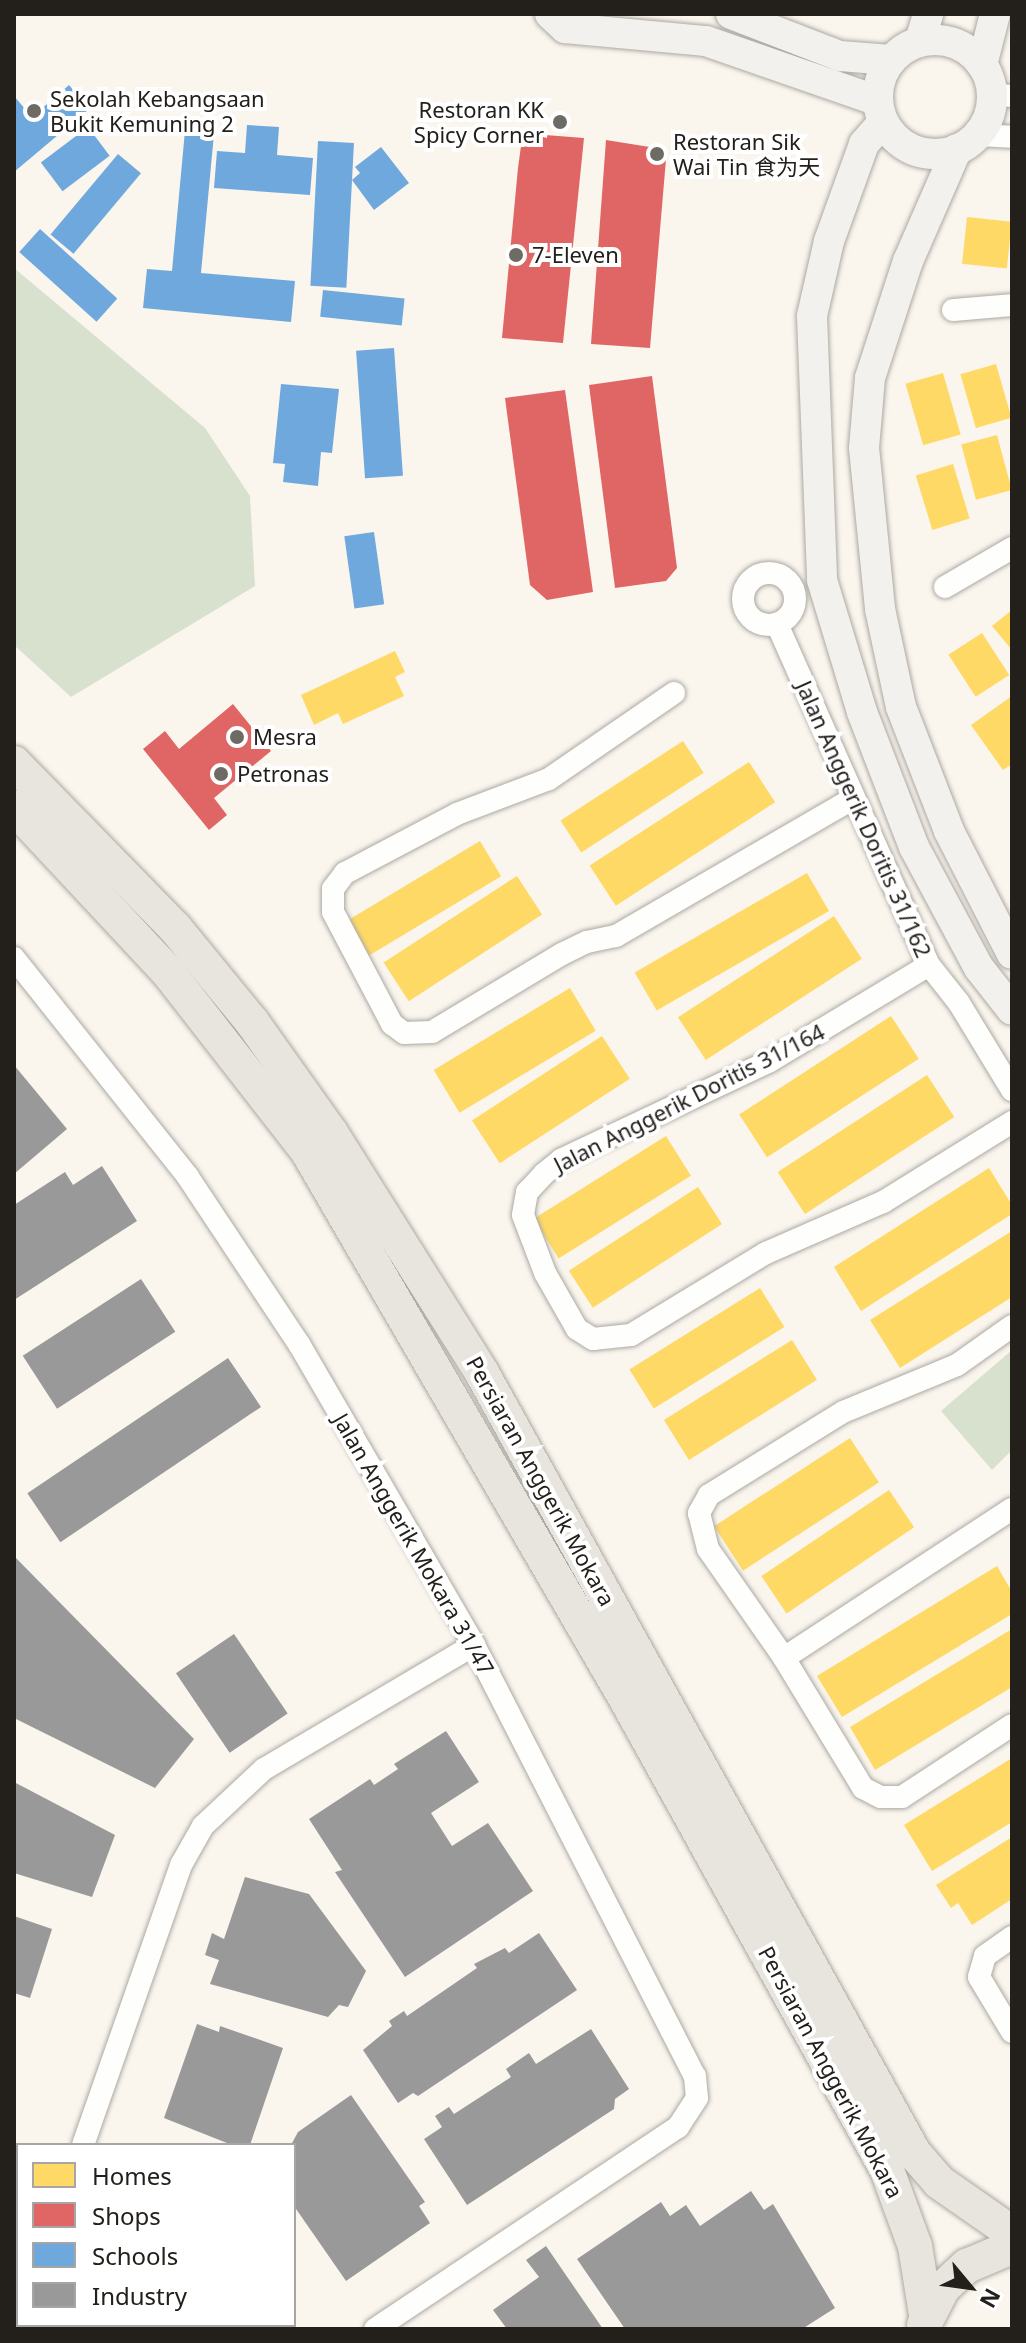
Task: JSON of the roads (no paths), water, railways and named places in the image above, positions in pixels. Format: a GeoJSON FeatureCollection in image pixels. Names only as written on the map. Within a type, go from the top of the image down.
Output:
{"type":"FeatureCollection","features":[{"type":"Feature","properties":{"kind":"main road","name":"Persiaran Anggerik Mokara"},"geometry":{"type":"LineString","coordinates":[[14,763],[175,928],[252,1022],[331,1133],[482,1373],[914,2153],[939,2182],[1012,2233]]}},
{"type":"Feature","properties":{"kind":"main road","name":"Persiaran Anggerik Mokara"},"geometry":{"type":"LineString","coordinates":[[14,807],[168,972],[308,1152],[626,1699],[887,2170],[915,2246],[924,2322]]}},
{"type":"Feature","properties":{"kind":"main road"},"geometry":{"type":"LineString","coordinates":[[924,2322],[943,2288],[967,2266],[1012,2247]]}},
{"type":"Feature","properties":{"kind":"street"},"geometry":{"type":"LineString","coordinates":[[550,14],[565,28],[706,41],[880,112],[907,147],[932,154],[968,142],[1012,137]]}},
{"type":"Feature","properties":{"kind":"street"},"geometry":{"type":"LineString","coordinates":[[731,14],[840,56],[891,60]]}},
{"type":"Feature","properties":{"kind":"street"},"geometry":{"type":"LineString","coordinates":[[982,65],[995,14]]}},
{"type":"Feature","properties":{"kind":"street"},"geometry":{"type":"LineString","coordinates":[[1012,954],[949,831],[901,707],[880,609],[864,448],[870,378],[908,261],[968,142],[1002,95],[982,65],[955,43],[924,28],[891,60],[880,112],[864,144],[839,213],[812,316],[826,590],[862,712],[914,847],[979,968],[1012,1010]]}},
{"type":"Feature","properties":{"kind":"street"},"geometry":{"type":"LineString","coordinates":[[953,310],[1012,305]]}},
{"type":"Feature","properties":{"kind":"street"},"geometry":{"type":"LineString","coordinates":[[945,587],[1012,548]]}},
{"type":"Feature","properties":{"kind":"street"},"geometry":{"type":"LineString","coordinates":[[767,572],[783,576],[794,594],[789,615],[777,624],[751,618],[744,606],[746,586],[767,572]]}},
{"type":"Feature","properties":{"kind":"street"},"geometry":{"type":"LineString","coordinates":[[794,594],[826,590]]}},
{"type":"Feature","properties":{"kind":"street","name":"Jalan Anggerik Doritis 31/162"},"geometry":{"type":"LineString","coordinates":[[777,624],[851,800],[929,965],[959,1003],[1012,1090]]}},
{"type":"Feature","properties":{"kind":"street"},"geometry":{"type":"LineString","coordinates":[[674,693],[549,779],[457,814],[345,873],[333,889],[333,912],[392,1024],[404,1033],[432,1032],[562,954],[587,942],[616,936],[851,800]]}},
{"type":"Feature","properties":{"kind":"street","name":"Jalan Anggerik Mokara 31/47"},"geometry":{"type":"LineString","coordinates":[[16,964],[188,1177],[299,1344],[474,1645],[695,2076],[697,2098],[689,2112],[635,2156],[387,2326]]}},
{"type":"Feature","properties":{"kind":"street","name":"Jalan Anggerik Doritis 31/164"},"geometry":{"type":"LineString","coordinates":[[929,965],[770,1061],[561,1160],[527,1192],[523,1215],[545,1273],[577,1329],[593,1339],[631,1335],[766,1253],[883,1202],[1012,1122]]}},
{"type":"Feature","properties":{"kind":"street"},"geometry":{"type":"LineString","coordinates":[[1012,1326],[957,1365],[843,1412],[709,1495],[699,1513],[699,1530],[784,1658],[858,1781],[873,1794],[902,1797],[1012,1725]]}},
{"type":"Feature","properties":{"kind":"street"},"geometry":{"type":"LineString","coordinates":[[784,1658],[1012,1509]]}},
{"type":"Feature","properties":{"kind":"street"},"geometry":{"type":"LineString","coordinates":[[84,2143],[181,1865],[203,1826],[264,1769],[474,1645]]}},
{"type":"Feature","properties":{"kind":"street"},"geometry":{"type":"LineString","coordinates":[[1012,1937],[985,1956],[979,1977],[1012,2032]]}},
{"type":"Feature","properties":{"kind":"place","name":"Sekolah Kebangsaan Bukit Kemuning 2"},"geometry":{"type":"Point","coordinates":[34,111]}},
{"type":"Feature","properties":{"kind":"place","name":"Restoran KK Spicy Corner"},"geometry":{"type":"Point","coordinates":[560,122]}},
{"type":"Feature","properties":{"kind":"place","name":"Restoran Sik Wai Tin 食为天"},"geometry":{"type":"Point","coordinates":[657,154]}},
{"type":"Feature","properties":{"kind":"place","name":"7-Eleven"},"geometry":{"type":"Point","coordinates":[516,255]}},
{"type":"Feature","properties":{"kind":"place","name":"Mesra"},"geometry":{"type":"Point","coordinates":[237,737]}},
{"type":"Feature","properties":{"kind":"place","name":"Petronas"},"geometry":{"type":"Point","coordinates":[221,774]}}]}
